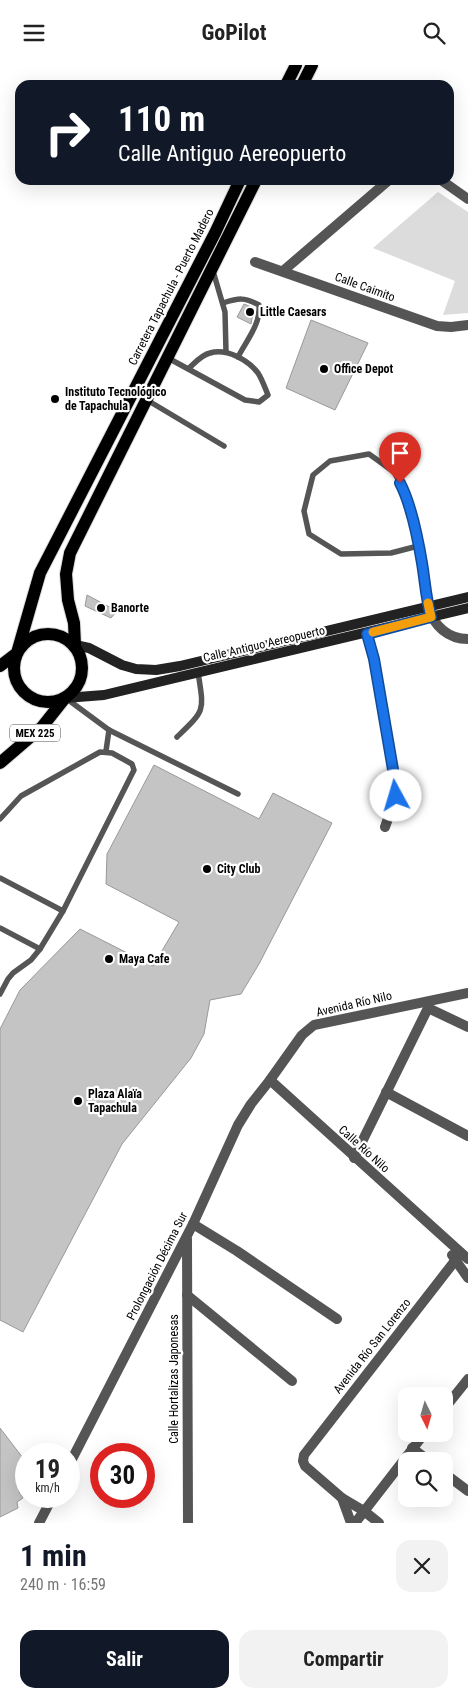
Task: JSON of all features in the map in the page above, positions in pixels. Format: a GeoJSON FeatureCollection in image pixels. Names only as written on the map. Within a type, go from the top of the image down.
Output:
{"type":"FeatureCollection","features":[{"type":"Feature","properties":{"kind":"main road"},"geometry":{"type":"LineString","coordinates":[[288,80],[296,65]]}},
{"type":"Feature","properties":{"kind":"main road"},"geometry":{"type":"LineString","coordinates":[[304,80],[312,65]]}},
{"type":"Feature","properties":{"kind":"main road","name":"Carretera Tapachula - Puerto Madero"},"geometry":{"type":"LineString","coordinates":[[17,653],[40,573],[238,185]]}},
{"type":"Feature","properties":{"kind":"main road"},"geometry":{"type":"LineString","coordinates":[[75,645],[74,623],[68,600],[66,574],[70,553],[254,185]]}},
{"type":"Feature","properties":{"kind":"main road","name":"Calle Antiguo Aereopuerto"},"geometry":{"type":"LineString","coordinates":[[75,645],[89,648],[116,662],[136,669],[156,670],[468,597]]}},
{"type":"Feature","properties":{"kind":"main road","name":"Calle Antiguo Aereopuerto"},"geometry":{"type":"LineString","coordinates":[[65,698],[104,695],[367,634],[468,608]]}},
{"type":"Feature","properties":{"kind":"main road"},"geometry":{"type":"LineString","coordinates":[[44,633],[61,636],[75,645],[81,656],[83,668],[81,679],[75,690],[65,698],[44,702],[34,699],[18,685],[14,674],[14,663],[17,653],[23,644],[33,637],[44,633]]}},
{"type":"Feature","properties":{"kind":"main road"},"geometry":{"type":"LineString","coordinates":[[0,666],[17,653]]}},
{"type":"Feature","properties":{"kind":"main road","name":"MEX 225"},"geometry":{"type":"LineString","coordinates":[[0,763],[42,727],[65,698]]}},
{"type":"Feature","properties":{"kind":"street"},"geometry":{"type":"LineString","coordinates":[[283,271],[383,185]]}},
{"type":"Feature","properties":{"kind":"street"},"geometry":{"type":"LineString","coordinates":[[448,185],[468,199]]}},
{"type":"Feature","properties":{"kind":"street","name":"Calle Caimito"},"geometry":{"type":"LineString","coordinates":[[255,262],[438,326],[468,325]]}},
{"type":"Feature","properties":{"kind":"street"},"geometry":{"type":"LineString","coordinates":[[428,607],[431,617],[442,631],[461,639],[468,639]]}},
{"type":"Feature","properties":{"kind":"street"},"geometry":{"type":"LineString","coordinates":[[367,634],[374,659],[396,787],[396,796],[385,827]]}},
{"type":"Feature","properties":{"kind":"street","name":"Avenida Río Nilo"},"geometry":{"type":"LineString","coordinates":[[270,1080],[302,1035],[314,1025],[427,1004],[468,993]]}},
{"type":"Feature","properties":{"kind":"street"},"geometry":{"type":"LineString","coordinates":[[354,1158],[427,1004],[468,1027]]}},
{"type":"Feature","properties":{"kind":"street","name":"Calle Río Nilo"},"geometry":{"type":"LineString","coordinates":[[270,1080],[354,1158],[443,1236],[461,1257],[468,1278]]}},
{"type":"Feature","properties":{"kind":"street","name":"Prolongación Décima Sur"},"geometry":{"type":"LineString","coordinates":[[80,1444],[187,1235],[238,1125],[251,1104],[270,1080]]}},
{"type":"Feature","properties":{"kind":"street"},"geometry":{"type":"LineString","coordinates":[[386,1092],[468,1136]]}},
{"type":"Feature","properties":{"kind":"street"},"geometry":{"type":"LineString","coordinates":[[192,1224],[236,1251],[336,1319]]}},
{"type":"Feature","properties":{"kind":"street","name":"Calle Hortalizas Japonesas"},"geometry":{"type":"LineString","coordinates":[[187,1235],[188,1523]]}},
{"type":"Feature","properties":{"kind":"street","name":"Avenida Río San Lorenzo"},"geometry":{"type":"LineString","coordinates":[[342,1498],[305,1466],[302,1461],[304,1455],[461,1257]]}},
{"type":"Feature","properties":{"kind":"street"},"geometry":{"type":"LineString","coordinates":[[187,1295],[292,1381]]}},
{"type":"Feature","properties":{"kind":"street"},"geometry":{"type":"LineString","coordinates":[[453,1399],[467,1384]]}},
{"type":"Feature","properties":{"kind":"street"},"geometry":{"type":"LineString","coordinates":[[355,1523],[416,1443]]}},
{"type":"Feature","properties":{"kind":"street"},"geometry":{"type":"LineString","coordinates":[[412,1448],[417,1452]]}},
{"type":"Feature","properties":{"kind":"street"},"geometry":{"type":"LineString","coordinates":[[453,1480],[468,1491]]}},
{"type":"Feature","properties":{"kind":"street"},"geometry":{"type":"LineString","coordinates":[[342,1498],[364,1511],[379,1523]]}},
{"type":"Feature","properties":{"kind":"street"},"geometry":{"type":"LineString","coordinates":[[342,1498],[351,1523]]}},
{"type":"Feature","properties":{"kind":"street"},"geometry":{"type":"LineString","coordinates":[[39,1523],[47,1508]]}},
{"type":"Feature","properties":{"kind":"lane"},"geometry":{"type":"LineString","coordinates":[[212,269],[226,313],[226,352]]}},
{"type":"Feature","properties":{"kind":"lane"},"geometry":{"type":"LineString","coordinates":[[223,303],[236,299],[247,299],[259,305],[258,321],[238,357]]}},
{"type":"Feature","properties":{"kind":"lane"},"geometry":{"type":"LineString","coordinates":[[168,358],[188,369],[245,400],[258,402],[268,395],[258,373],[238,357],[226,352],[210,353],[198,359],[188,369]]}},
{"type":"Feature","properties":{"kind":"lane"},"geometry":{"type":"LineString","coordinates":[[147,400],[224,446]]}},
{"type":"Feature","properties":{"kind":"lane"},"geometry":{"type":"LineString","coordinates":[[418,546],[390,553],[341,554],[309,534],[304,511],[313,475],[330,461],[369,454],[394,472],[406,494],[418,546],[428,607]]}},
{"type":"Feature","properties":{"kind":"lane"},"geometry":{"type":"LineString","coordinates":[[178,737],[198,717],[203,705],[198,672]]}},
{"type":"Feature","properties":{"kind":"lane"},"geometry":{"type":"LineString","coordinates":[[65,698],[109,730],[238,793]]}},
{"type":"Feature","properties":{"kind":"lane"},"geometry":{"type":"LineString","coordinates":[[106,751],[109,730]]}},
{"type":"Feature","properties":{"kind":"lane"},"geometry":{"type":"LineString","coordinates":[[0,819],[21,796],[100,752],[106,751],[132,764],[134,770],[63,911],[40,949],[13,973],[0,994]]}},
{"type":"Feature","properties":{"kind":"lane"},"geometry":{"type":"LineString","coordinates":[[0,878],[63,911]]}},
{"type":"Feature","properties":{"kind":"lane"},"geometry":{"type":"LineString","coordinates":[[0,928],[40,949]]}},
{"type":"Feature","properties":{"kind":"shaded area"},"geometry":{"type":"Polygon","coordinates":[[[438,192],[468,212],[468,313],[443,315],[455,281],[373,248],[438,192]]]}},
{"type":"Feature","properties":{"kind":"building"},"geometry":{"type":"Polygon","coordinates":[[[244,304],[254,308],[251,324],[237,317],[244,304]]]}},
{"type":"Feature","properties":{"kind":"building","name":"Office Depot"},"geometry":{"type":"Polygon","coordinates":[[[311,320],[368,343],[335,410],[286,388],[311,320]]]}},
{"type":"Feature","properties":{"kind":"building","name":"Banorte"},"geometry":{"type":"Polygon","coordinates":[[[87,595],[117,611],[111,618],[85,606],[87,595]]]}},
{"type":"Feature","properties":{"kind":"building","name":"Plaza Alaïa Tapachula"},"geometry":{"type":"Polygon","coordinates":[[[154,765],[259,819],[273,793],[332,823],[259,964],[241,994],[210,1000],[204,1034],[191,1058],[122,1144],[23,1332],[0,1320],[0,1029],[20,990],[80,929],[153,966],[179,922],[106,884],[107,854],[154,765]]]}},
{"type":"Feature","properties":{"kind":"building"},"geometry":{"type":"Polygon","coordinates":[[[0,1428],[15,1448],[15,1508],[18,1508],[0,1517],[0,1428]]]}},
{"type":"Feature","properties":{"kind":"slow traffic"},"geometry":{"type":"LineString","coordinates":[[373,632],[431,617],[428,603]]}},
{"type":"Feature","properties":{"kind":"place","name":"Little Caesars"},"geometry":{"type":"Point","coordinates":[250,312]}},
{"type":"Feature","properties":{"kind":"place","name":"Office Depot"},"geometry":{"type":"Point","coordinates":[324,369]}},
{"type":"Feature","properties":{"kind":"place","name":"Instituto Tecnológico de Tapachula"},"geometry":{"type":"Point","coordinates":[55,399]}},
{"type":"Feature","properties":{"kind":"place","name":"Banorte"},"geometry":{"type":"Point","coordinates":[101,608]}},
{"type":"Feature","properties":{"kind":"place","name":"City Club"},"geometry":{"type":"Point","coordinates":[207,869]}},
{"type":"Feature","properties":{"kind":"place","name":"Maya Cafe"},"geometry":{"type":"Point","coordinates":[109,959]}},
{"type":"Feature","properties":{"kind":"place","name":"Plaza Alaïa Tapachula"},"geometry":{"type":"Point","coordinates":[78,1101]}},
{"type":"Feature","properties":{"kind":"route"},"geometry":{"type":"LineString","coordinates":[[396,796],[374,659],[367,634],[431,617],[422,561],[406,494],[400,483]]}}]}
